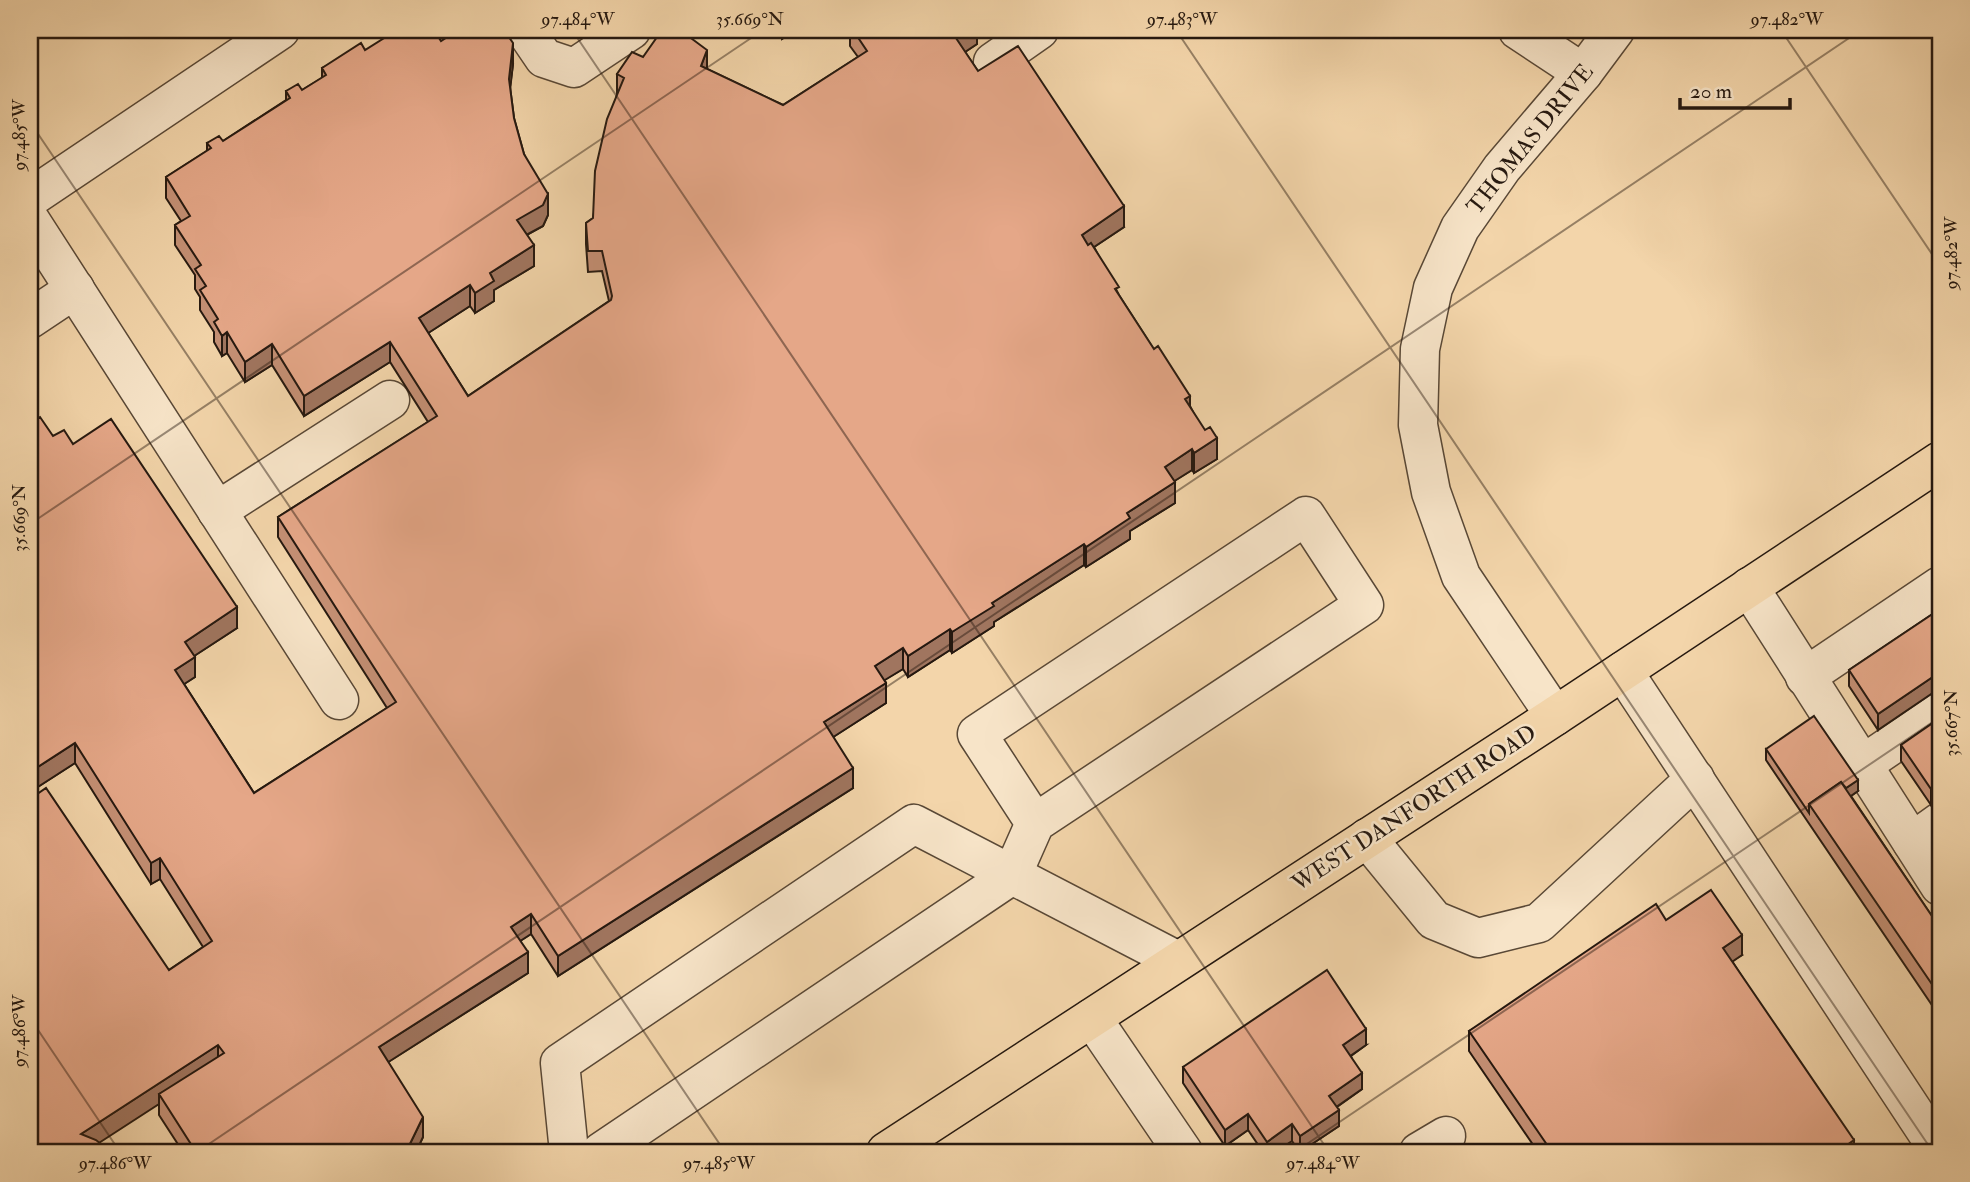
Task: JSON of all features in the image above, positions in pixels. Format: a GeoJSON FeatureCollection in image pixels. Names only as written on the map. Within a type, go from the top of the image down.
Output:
{"type":"FeatureCollection","features":[{"type":"Feature","properties":{"kind":"main road","name":"WEST DANFORTH ROAD"},"geometry":{"type":"LineString","coordinates":[[886,1152],[1555,716],[1940,461]]}},
{"type":"Feature","properties":{"kind":"street"},"geometry":{"type":"LineString","coordinates":[[30,198],[280,30]]}},
{"type":"Feature","properties":{"kind":"street"},"geometry":{"type":"LineString","coordinates":[[525,30],[544,58],[574,68],[631,30]]}},
{"type":"Feature","properties":{"kind":"street"},"geometry":{"type":"LineString","coordinates":[[993,62],[1040,30]]}},
{"type":"Feature","properties":{"kind":"street"},"geometry":{"type":"LineString","coordinates":[[1518,30],[1583,74]]}},
{"type":"Feature","properties":{"kind":"street","name":"THOMAS DRIVE"},"geometry":{"type":"LineString","coordinates":[[1555,716],[1461,576],[1430,492],[1418,425],[1420,349],[1433,288],[1460,228],[1502,168],[1583,74],[1615,30]]}},
{"type":"Feature","properties":{"kind":"street"},"geometry":{"type":"LineString","coordinates":[[30,220],[339,700]]}},
{"type":"Feature","properties":{"kind":"street"},"geometry":{"type":"LineString","coordinates":[[30,318],[75,289]]}},
{"type":"Feature","properties":{"kind":"street"},"geometry":{"type":"LineString","coordinates":[[217,511],[390,400]]}},
{"type":"Feature","properties":{"kind":"street"},"geometry":{"type":"LineString","coordinates":[[601,1152],[1012,875],[1035,823],[1364,605],[1306,516],[977,734],[1035,823]]}},
{"type":"Feature","properties":{"kind":"street"},"geometry":{"type":"LineString","coordinates":[[1805,677],[1940,586]]}},
{"type":"Feature","properties":{"kind":"street"},"geometry":{"type":"LineString","coordinates":[[1749,587],[1862,765],[1926,832],[1940,886]]}},
{"type":"Feature","properties":{"kind":"street"},"geometry":{"type":"LineString","coordinates":[[1623,671],[1932,1140]]}},
{"type":"Feature","properties":{"kind":"street"},"geometry":{"type":"LineString","coordinates":[[1862,765],[1940,712]]}},
{"type":"Feature","properties":{"kind":"street"},"geometry":{"type":"LineString","coordinates":[[1367,838],[1434,920],[1478,938],[1539,923],[1695,779]]}},
{"type":"Feature","properties":{"kind":"street"},"geometry":{"type":"LineString","coordinates":[[569,1152],[560,1063],[914,824],[1178,961]]}},
{"type":"Feature","properties":{"kind":"street"},"geometry":{"type":"LineString","coordinates":[[1092,1018],[1183,1152]]}},
{"type":"Feature","properties":{"kind":"building"},"geometry":{"type":"Polygon","coordinates":[[[397,30],[434,30],[441,41],[458,30],[504,30],[513,43],[509,79],[514,118],[524,154],[548,194],[543,205],[517,220],[534,245],[490,273],[494,281],[475,293],[470,285],[419,318],[468,396],[611,300],[602,251],[588,251],[586,223],[593,218],[595,171],[607,119],[624,78],[617,74],[632,52],[643,57],[662,30],[680,30],[707,50],[701,66],[783,105],[867,51],[853,30],[968,30],[956,38],[978,71],[1018,46],[1124,206],[1082,235],[1088,245],[1091,243],[1119,287],[1115,289],[1154,349],[1158,346],[1190,396],[1185,399],[1205,430],[1210,427],[1217,438],[1194,453],[1192,449],[1165,467],[1175,482],[1127,513],[1130,518],[1086,547],[1084,544],[952,632],[950,629],[908,656],[903,648],[875,666],[886,683],[824,722],[853,768],[558,956],[531,914],[511,927],[528,952],[379,1047],[423,1117],[406,1152],[196,1152],[159,1094],[224,1053],[218,1045],[81,1134],[96,1140],[109,1152],[30,1152],[30,799],[46,788],[169,970],[212,941],[160,858],[151,863],[75,743],[30,772],[30,423],[40,417],[53,436],[64,430],[73,444],[111,419],[237,607],[185,642],[195,657],[175,670],[254,793],[396,702],[278,517],[437,416],[390,342],[304,396],[272,344],[245,362],[227,332],[222,336],[214,322],[218,319],[200,290],[206,286],[195,269],[201,265],[175,225],[190,216],[166,177],[211,148],[207,143],[219,136],[223,141],[290,98],[286,91],[298,84],[302,90],[326,75],[322,68],[361,43],[365,50],[397,30]]]}},
{"type":"Feature","properties":{"kind":"building"},"geometry":{"type":"Polygon","coordinates":[[[1940,609],[1940,672],[1878,714],[1849,670],[1940,609]]]}},
{"type":"Feature","properties":{"kind":"building"},"geometry":{"type":"Polygon","coordinates":[[[1814,716],[1858,780],[1846,788],[1841,782],[1809,804],[1809,813],[1766,749],[1814,716]]]}},
{"type":"Feature","properties":{"kind":"building"},"geometry":{"type":"Polygon","coordinates":[[[1940,718],[1940,783],[1931,789],[1901,745],[1940,718]]]}},
{"type":"Feature","properties":{"kind":"building"},"geometry":{"type":"Polygon","coordinates":[[[1841,782],[1940,928],[1940,996],[1809,804],[1841,782]]]}},
{"type":"Feature","properties":{"kind":"building"},"geometry":{"type":"Polygon","coordinates":[[[1711,890],[1742,935],[1723,948],[1854,1140],[1837,1152],[1552,1152],[1469,1031],[1656,904],[1666,920],[1711,890]]]}},
{"type":"Feature","properties":{"kind":"building"},"geometry":{"type":"Polygon","coordinates":[[[1327,970],[1366,1029],[1343,1045],[1362,1073],[1329,1096],[1339,1110],[1300,1136],[1292,1124],[1267,1142],[1248,1114],[1225,1130],[1183,1067],[1327,970]]]}}]}
